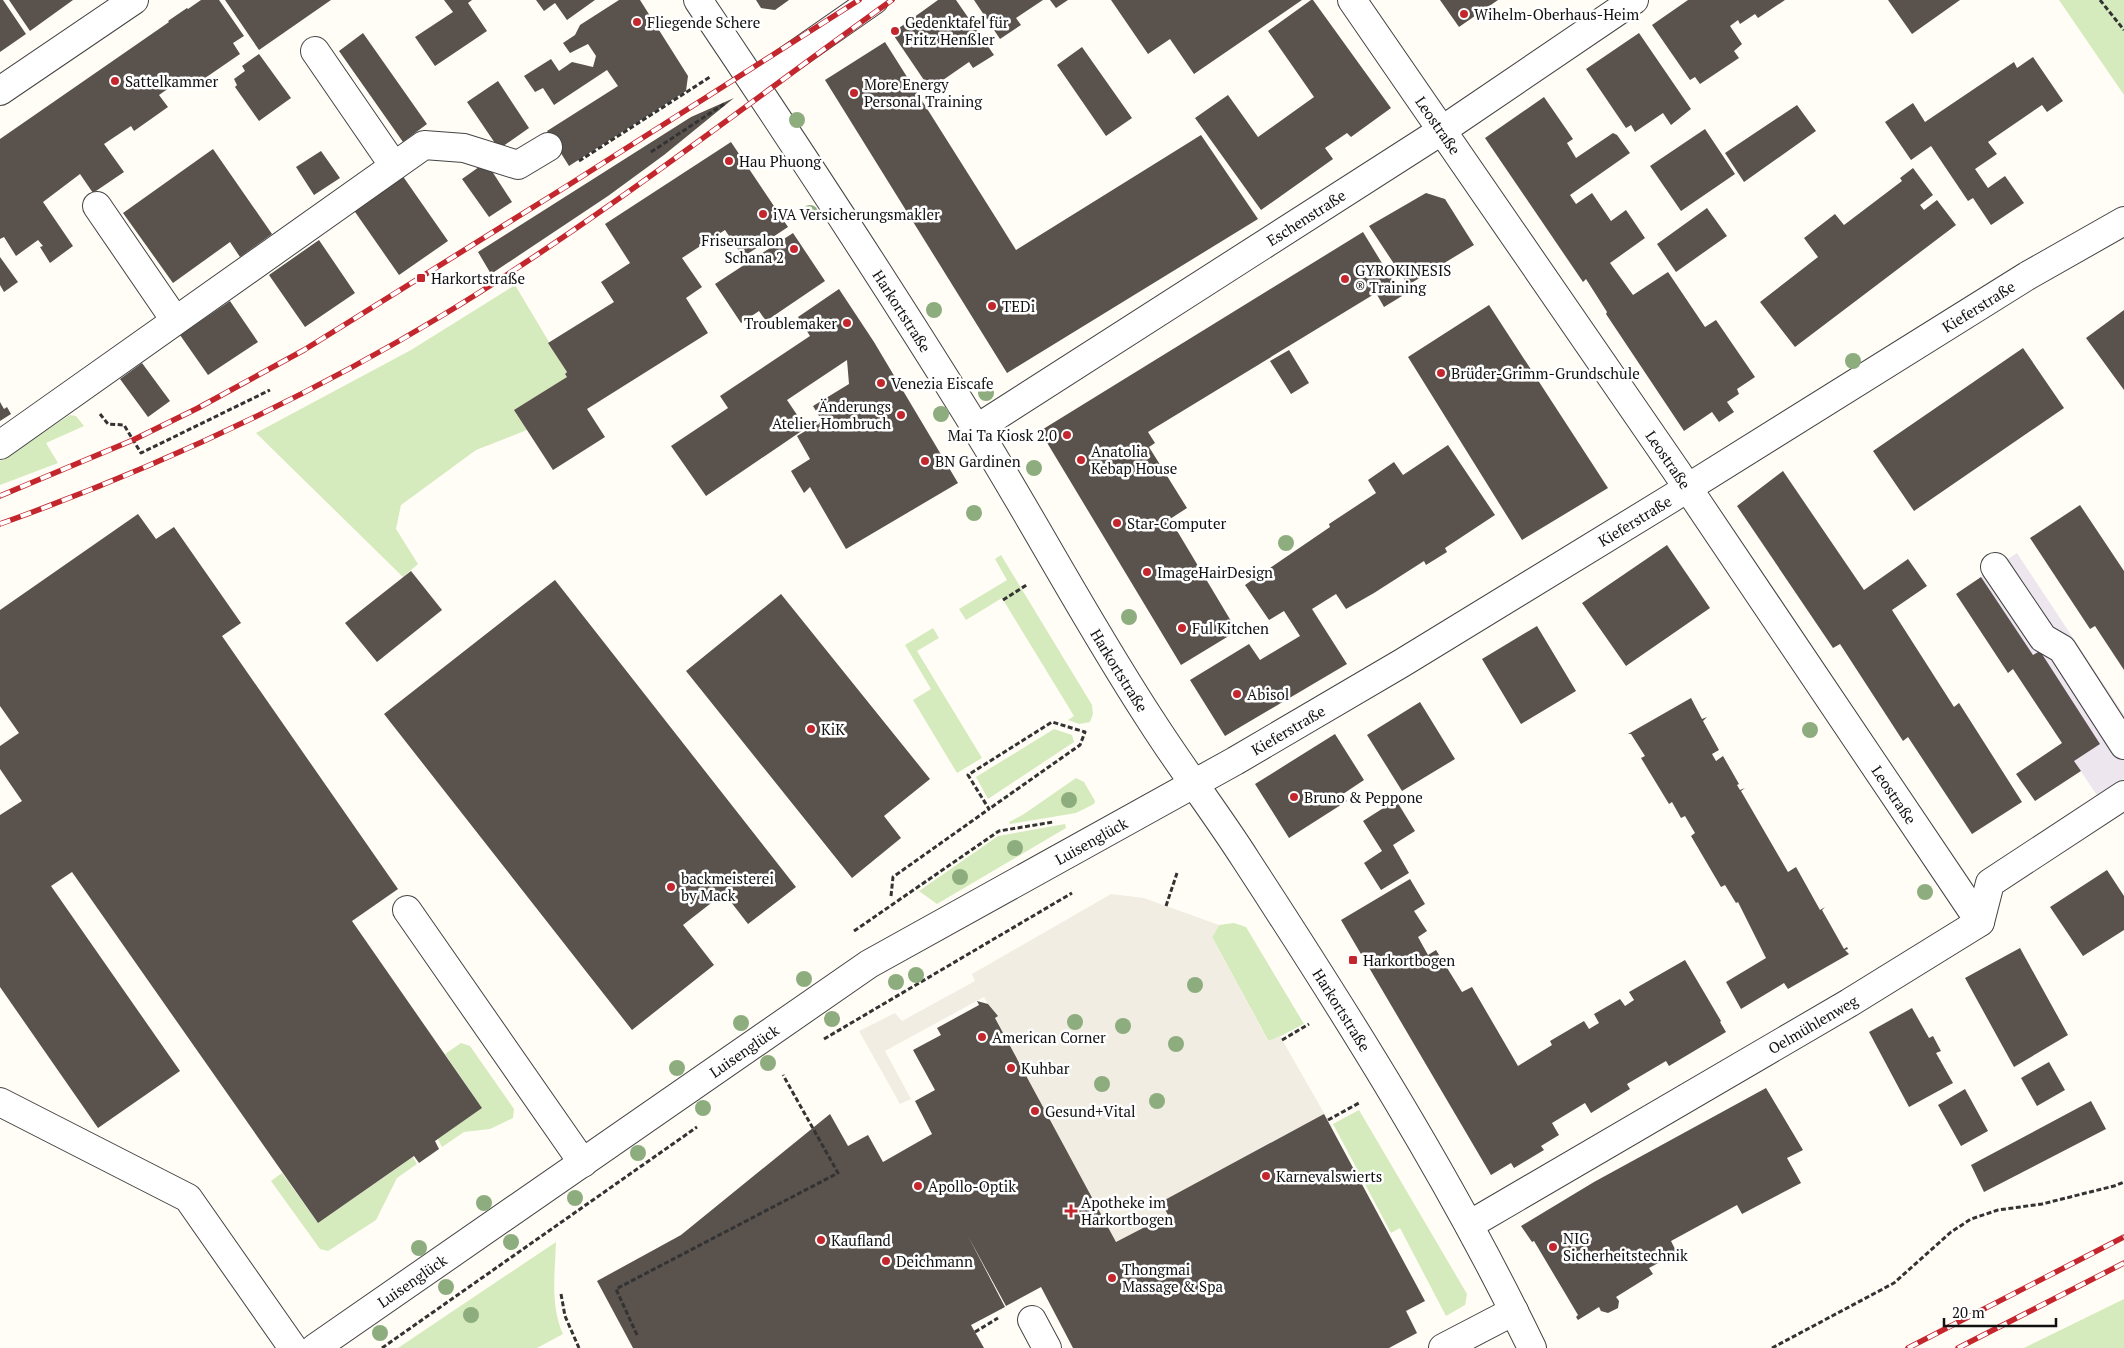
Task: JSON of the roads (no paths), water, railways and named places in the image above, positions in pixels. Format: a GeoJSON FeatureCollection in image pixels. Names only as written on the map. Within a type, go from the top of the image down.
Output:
{"type":"FeatureCollection","features":[{"type":"Feature","properties":{"kind":"street","name":"Harkortstraße"},"geometry":{"type":"LineString","coordinates":[[698,0],[754,83],[976,429],[1092,627],[1193,783],[1244,856],[1321,977],[1424,1144],[1469,1225],[1532,1348]]}},
{"type":"Feature","properties":{"kind":"street"},"geometry":{"type":"LineString","coordinates":[[754,83],[874,0]]}},
{"type":"Feature","properties":{"kind":"street","name":"Leostraße"},"geometry":{"type":"LineString","coordinates":[[1352,0],[1687,488],[1980,922]]}},
{"type":"Feature","properties":{"kind":"street","name":"Eschenstraße"},"geometry":{"type":"LineString","coordinates":[[976,429],[1441,130],[1634,0]]}},
{"type":"Feature","properties":{"kind":"street"},"geometry":{"type":"LineString","coordinates":[[0,91],[129,1]]}},
{"type":"Feature","properties":{"kind":"street"},"geometry":{"type":"LineString","coordinates":[[315,51],[394,166]]}},
{"type":"Feature","properties":{"kind":"street"},"geometry":{"type":"LineString","coordinates":[[0,445],[424,144],[464,148],[518,165],[548,147]]}},
{"type":"Feature","properties":{"kind":"street"},"geometry":{"type":"LineString","coordinates":[[97,206],[176,320]]}},
{"type":"Feature","properties":{"kind":"street","name":"Kieferstraße"},"geometry":{"type":"LineString","coordinates":[[1193,783],[1235,761],[1402,663],[2026,276],[2124,221]]}},
{"type":"Feature","properties":{"kind":"street"},"geometry":{"type":"LineString","coordinates":[[1995,567],[2043,638],[2062,649],[2124,745]]}},
{"type":"Feature","properties":{"kind":"street","name":"Luisenglück"},"geometry":{"type":"LineString","coordinates":[[314,1348],[869,964],[1193,783]]}},
{"type":"Feature","properties":{"kind":"street"},"geometry":{"type":"LineString","coordinates":[[1980,922],[1990,883],[2124,795]]}},
{"type":"Feature","properties":{"kind":"street"},"geometry":{"type":"LineString","coordinates":[[407,910],[582,1163]]}},
{"type":"Feature","properties":{"kind":"street","name":"Oelmühlenweg"},"geometry":{"type":"LineString","coordinates":[[1469,1225],[1849,1004],[1980,922]]}},
{"type":"Feature","properties":{"kind":"street"},"geometry":{"type":"LineString","coordinates":[[0,1102],[188,1198],[293,1348]]}},
{"type":"Feature","properties":{"kind":"street"},"geometry":{"type":"LineString","coordinates":[[1460,1344],[1514,1311]]}},
{"type":"Feature","properties":{"kind":"street"},"geometry":{"type":"LineString","coordinates":[[1032,1320],[1047,1348]]}},
{"type":"Feature","properties":{"kind":"railway"},"geometry":{"type":"LineString","coordinates":[[0,496],[133,440],[198,408],[304,350],[567,186],[859,0]]}},
{"type":"Feature","properties":{"kind":"railway"},"geometry":{"type":"LineString","coordinates":[[0,524],[114,480],[227,430],[337,375],[443,315],[501,279],[615,202],[892,0]]}},
{"type":"Feature","properties":{"kind":"railway"},"geometry":{"type":"LineString","coordinates":[[1908,1348],[2124,1237]]}},
{"type":"Feature","properties":{"kind":"railway"},"geometry":{"type":"LineString","coordinates":[[1958,1348],[2124,1263]]}},
{"type":"Feature","properties":{"kind":"place","name":"Wihelm-Oberhaus-Heim"},"geometry":{"type":"Point","coordinates":[1464,14]}},
{"type":"Feature","properties":{"kind":"place","name":"Fliegende Schere"},"geometry":{"type":"Point","coordinates":[637,22]}},
{"type":"Feature","properties":{"kind":"place","name":"Gedenktafel für Fritz Henßler"},"geometry":{"type":"Point","coordinates":[895,31]}},
{"type":"Feature","properties":{"kind":"place","name":"Sattelkammer"},"geometry":{"type":"Point","coordinates":[115,81]}},
{"type":"Feature","properties":{"kind":"place","name":"More Energy Personal Training"},"geometry":{"type":"Point","coordinates":[854,93]}},
{"type":"Feature","properties":{"kind":"place","name":"Hau Phuong"},"geometry":{"type":"Point","coordinates":[729,161]}},
{"type":"Feature","properties":{"kind":"place","name":"iVA Versicherungsmakler"},"geometry":{"type":"Point","coordinates":[763,214]}},
{"type":"Feature","properties":{"kind":"place","name":"Friseursalon Schana 2"},"geometry":{"type":"Point","coordinates":[794,249]}},
{"type":"Feature","properties":{"kind":"place","name":"Harkortstraße"},"geometry":{"type":"Point","coordinates":[421,278]}},
{"type":"Feature","properties":{"kind":"place","name":"GYROKINESIS ® Training"},"geometry":{"type":"Point","coordinates":[1345,279]}},
{"type":"Feature","properties":{"kind":"place","name":"TEDi"},"geometry":{"type":"Point","coordinates":[992,306]}},
{"type":"Feature","properties":{"kind":"place","name":"Troublemaker"},"geometry":{"type":"Point","coordinates":[847,323]}},
{"type":"Feature","properties":{"kind":"place","name":"Brüder-Grimm-Grundschule"},"geometry":{"type":"Point","coordinates":[1441,373]}},
{"type":"Feature","properties":{"kind":"place","name":"Venezia Eiscafe"},"geometry":{"type":"Point","coordinates":[881,383]}},
{"type":"Feature","properties":{"kind":"place","name":"Änderungs Atelier Hombruch"},"geometry":{"type":"Point","coordinates":[901,415]}},
{"type":"Feature","properties":{"kind":"place","name":"Mai Ta Kiosk 2.0"},"geometry":{"type":"Point","coordinates":[1067,435]}},
{"type":"Feature","properties":{"kind":"place","name":"Anatolia Kebap House"},"geometry":{"type":"Point","coordinates":[1081,460]}},
{"type":"Feature","properties":{"kind":"place","name":"BN Gardinen"},"geometry":{"type":"Point","coordinates":[925,461]}},
{"type":"Feature","properties":{"kind":"place","name":"Star-Computer"},"geometry":{"type":"Point","coordinates":[1117,523]}},
{"type":"Feature","properties":{"kind":"place","name":"ImageHairDesign"},"geometry":{"type":"Point","coordinates":[1147,572]}},
{"type":"Feature","properties":{"kind":"place","name":"Ful Kitchen"},"geometry":{"type":"Point","coordinates":[1182,628]}},
{"type":"Feature","properties":{"kind":"place","name":"Abisol"},"geometry":{"type":"Point","coordinates":[1237,694]}},
{"type":"Feature","properties":{"kind":"place","name":"KiK"},"geometry":{"type":"Point","coordinates":[811,729]}},
{"type":"Feature","properties":{"kind":"place","name":"Bruno & Peppone"},"geometry":{"type":"Point","coordinates":[1294,797]}},
{"type":"Feature","properties":{"kind":"place","name":"backmeisterei by Mack"},"geometry":{"type":"Point","coordinates":[671,887]}},
{"type":"Feature","properties":{"kind":"place","name":"Harkortbogen"},"geometry":{"type":"Point","coordinates":[1353,960]}},
{"type":"Feature","properties":{"kind":"place","name":"American Corner"},"geometry":{"type":"Point","coordinates":[982,1037]}},
{"type":"Feature","properties":{"kind":"place","name":"Kuhbar"},"geometry":{"type":"Point","coordinates":[1011,1068]}},
{"type":"Feature","properties":{"kind":"place","name":"Gesund+Vital"},"geometry":{"type":"Point","coordinates":[1035,1111]}},
{"type":"Feature","properties":{"kind":"place","name":"Karnevalswierts"},"geometry":{"type":"Point","coordinates":[1266,1176]}},
{"type":"Feature","properties":{"kind":"place","name":"Apollo-Optik"},"geometry":{"type":"Point","coordinates":[918,1186]}},
{"type":"Feature","properties":{"kind":"place","name":"Apotheke im Harkortbogen"},"geometry":{"type":"Point","coordinates":[1071,1211]}},
{"type":"Feature","properties":{"kind":"place","name":"Kaufland"},"geometry":{"type":"Point","coordinates":[821,1240]}},
{"type":"Feature","properties":{"kind":"place","name":"NIG Sicherheitstechnik"},"geometry":{"type":"Point","coordinates":[1553,1247]}},
{"type":"Feature","properties":{"kind":"place","name":"Deichmann"},"geometry":{"type":"Point","coordinates":[886,1261]}},
{"type":"Feature","properties":{"kind":"place","name":"Thongmai Massage & Spa"},"geometry":{"type":"Point","coordinates":[1112,1278]}}]}
